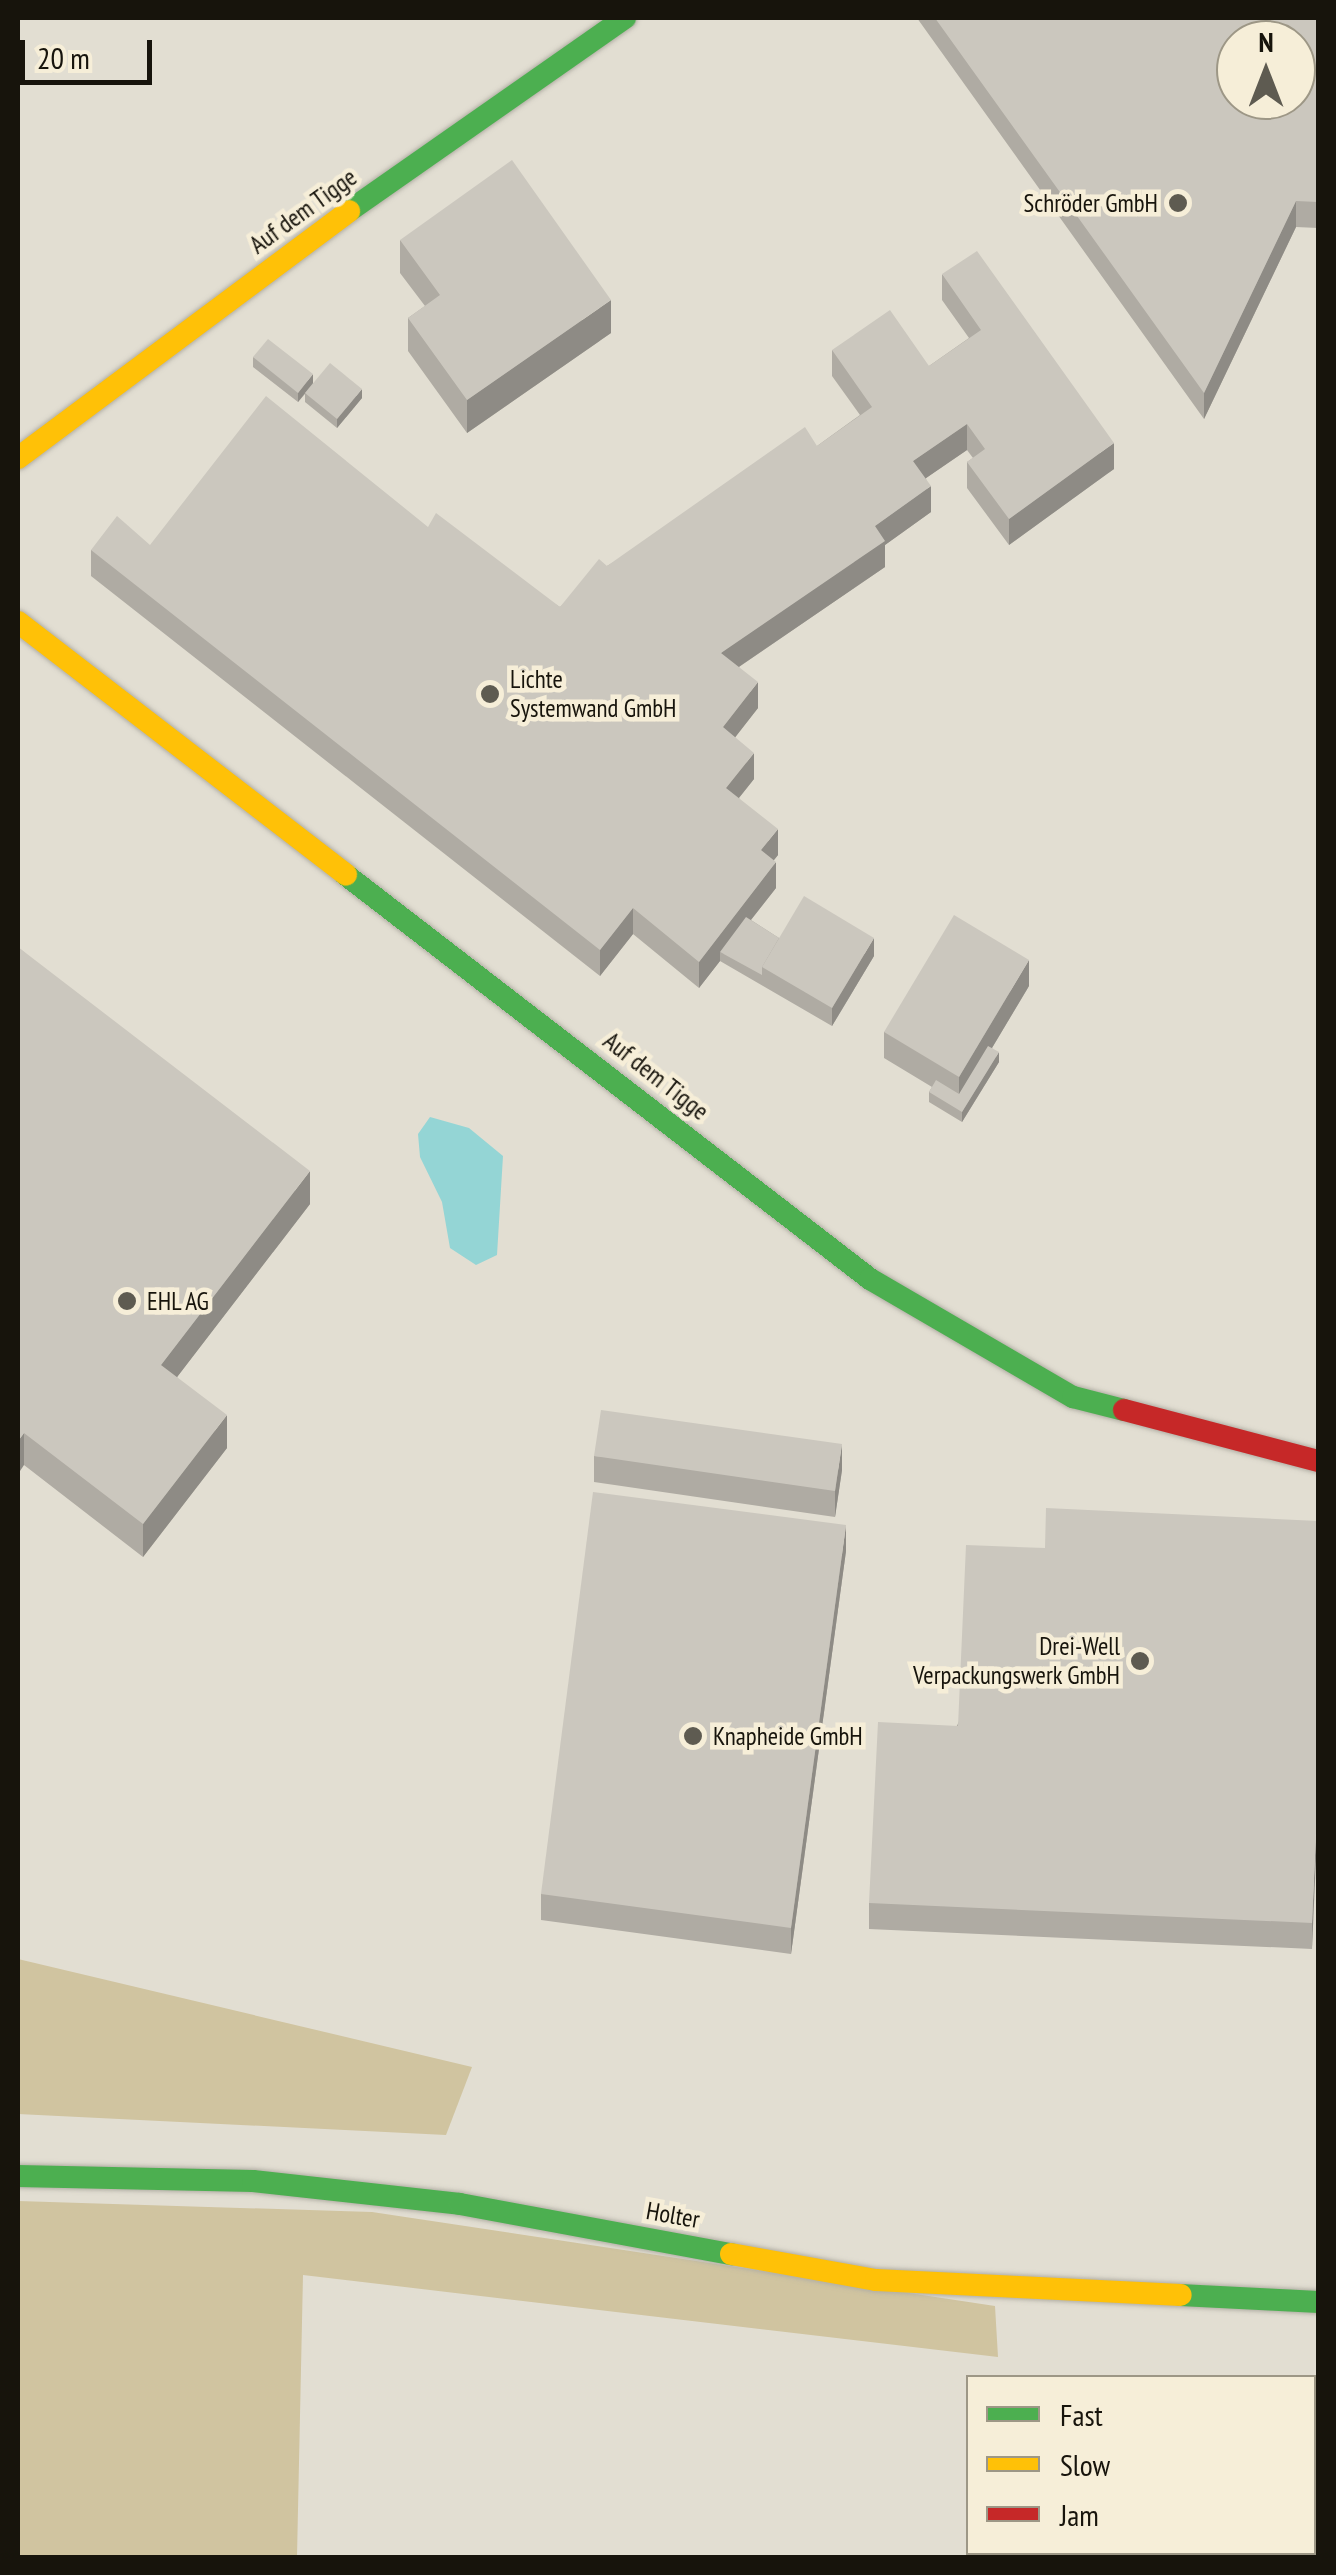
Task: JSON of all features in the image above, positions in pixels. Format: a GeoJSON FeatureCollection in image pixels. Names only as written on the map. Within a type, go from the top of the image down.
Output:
{"type":"FeatureCollection","features":[{"type":"Feature","properties":{"kind":"street","name":"Auf dem Tigge"},"geometry":{"type":"LineString","coordinates":[[18,458],[321,230],[626,18]]}},
{"type":"Feature","properties":{"kind":"street","name":"Auf dem Tigge"},"geometry":{"type":"LineString","coordinates":[[18,622],[870,1280],[1073,1396],[1318,1461]]}},
{"type":"Feature","properties":{"kind":"street","name":"Holter"},"geometry":{"type":"LineString","coordinates":[[18,2176],[253,2181],[460,2204],[876,2280],[1318,2302]]}},
{"type":"Feature","properties":{"kind":"shaded area"},"geometry":{"type":"Polygon","coordinates":[[[18,1959],[472,2067],[446,2135],[18,2114],[18,1959]]]}},
{"type":"Feature","properties":{"kind":"shaded area"},"geometry":{"type":"Polygon","coordinates":[[[18,2201],[372,2212],[995,2306],[998,2357],[303,2275],[297,2557],[18,2557],[18,2201]]]}},
{"type":"Feature","properties":{"kind":"shaded area"},"geometry":{"type":"Polygon","coordinates":[[[1318,2335],[1318,2557],[1280,2557],[1316,2555],[1318,2335]]]}},
{"type":"Feature","properties":{"kind":"water"},"geometry":{"type":"Polygon","coordinates":[[[430,1117],[469,1128],[503,1156],[497,1255],[476,1265],[450,1248],[442,1202],[420,1157],[418,1134],[430,1117]]]}},
{"type":"Feature","properties":{"kind":"building","name":"Schröder GmbH"},"geometry":{"type":"Polygon","coordinates":[[[935,18],[1318,18],[1318,202],[1296,201],[1204,393],[935,18]]]}},
{"type":"Feature","properties":{"kind":"building"},"geometry":{"type":"Polygon","coordinates":[[[512,160],[611,300],[467,400],[408,318],[440,295],[400,240],[512,160]]]}},
{"type":"Feature","properties":{"kind":"building"},"geometry":{"type":"Polygon","coordinates":[[[977,251],[1114,443],[1009,519],[967,462],[985,449],[967,424],[913,461],[931,486],[875,526],[885,541],[721,653],[758,682],[723,727],[754,753],[726,788],[778,829],[761,850],[776,862],[699,962],[633,908],[600,950],[91,550],[117,516],[150,545],[266,396],[428,527],[436,513],[560,607],[599,559],[607,566],[805,427],[817,446],[872,407],[832,350],[890,310],[929,366],[981,330],[942,274],[977,251]]]}},
{"type":"Feature","properties":{"kind":"building"},"geometry":{"type":"Polygon","coordinates":[[[268,339],[313,374],[298,393],[253,357],[268,339]]]}},
{"type":"Feature","properties":{"kind":"building"},"geometry":{"type":"Polygon","coordinates":[[[330,363],[362,389],[337,419],[305,393],[330,363]]]}},
{"type":"Feature","properties":{"kind":"building"},"geometry":{"type":"Polygon","coordinates":[[[804,896],[874,938],[832,1008],[762,967],[804,896]]]}},
{"type":"Feature","properties":{"kind":"building"},"geometry":{"type":"Polygon","coordinates":[[[954,915],[1029,960],[959,1077],[884,1032],[954,915]]]}},
{"type":"Feature","properties":{"kind":"building"},"geometry":{"type":"Polygon","coordinates":[[[746,917],[779,938],[762,967],[762,975],[720,952],[746,917]]]}},
{"type":"Feature","properties":{"kind":"building","name":"EHL AG"},"geometry":{"type":"Polygon","coordinates":[[[18,947],[310,1171],[161,1365],[227,1415],[143,1524],[24,1433],[18,1441],[18,947]]]}},
{"type":"Feature","properties":{"kind":"building"},"geometry":{"type":"Polygon","coordinates":[[[988,1046],[999,1052],[962,1112],[929,1092],[936,1080],[959,1094],[988,1046]]]}},
{"type":"Feature","properties":{"kind":"building"},"geometry":{"type":"Polygon","coordinates":[[[601,1410],[842,1444],[835,1491],[594,1456],[601,1410]]]}},
{"type":"Feature","properties":{"kind":"building","name":"Knapheide GmbH"},"geometry":{"type":"Polygon","coordinates":[[[593,1492],[846,1525],[791,1928],[541,1894],[593,1492]]]}},
{"type":"Feature","properties":{"kind":"building","name":"Drei-Well Verpackungswerk GmbH"},"geometry":{"type":"Polygon","coordinates":[[[1046,1508],[1318,1521],[1318,1788],[1312,1923],[869,1903],[878,1722],[958,1726],[966,1545],[1045,1548],[1046,1508]]]}},
{"type":"Feature","properties":{"kind":"traffic: fast"},"geometry":{"type":"LineString","coordinates":[[349,211],[625,18]]}},
{"type":"Feature","properties":{"kind":"traffic: fast"},"geometry":{"type":"LineString","coordinates":[[346,875],[870,1279],[1073,1397],[1124,1410]]}},
{"type":"Feature","properties":{"kind":"traffic: fast"},"geometry":{"type":"LineString","coordinates":[[18,2176],[253,2181],[460,2204],[731,2254]]}},
{"type":"Feature","properties":{"kind":"traffic: fast"},"geometry":{"type":"LineString","coordinates":[[1181,2295],[1318,2302]]}},
{"type":"Feature","properties":{"kind":"traffic: slow"},"geometry":{"type":"LineString","coordinates":[[18,458],[349,211]]}},
{"type":"Feature","properties":{"kind":"traffic: slow"},"geometry":{"type":"LineString","coordinates":[[18,622],[346,875]]}},
{"type":"Feature","properties":{"kind":"traffic: slow"},"geometry":{"type":"LineString","coordinates":[[731,2254],[876,2280],[1181,2295]]}},
{"type":"Feature","properties":{"kind":"traffic: jam"},"geometry":{"type":"LineString","coordinates":[[1124,1410],[1318,1461]]}},
{"type":"Feature","properties":{"kind":"place","name":"Schröder GmbH"},"geometry":{"type":"Point","coordinates":[1178,203]}},
{"type":"Feature","properties":{"kind":"place","name":"Lichte Systemwand GmbH"},"geometry":{"type":"Point","coordinates":[490,694]}},
{"type":"Feature","properties":{"kind":"place","name":"EHL AG"},"geometry":{"type":"Point","coordinates":[127,1301]}},
{"type":"Feature","properties":{"kind":"place","name":"Drei-Well Verpackungswerk GmbH"},"geometry":{"type":"Point","coordinates":[1140,1661]}},
{"type":"Feature","properties":{"kind":"place","name":"Knapheide GmbH"},"geometry":{"type":"Point","coordinates":[693,1736]}}]}
